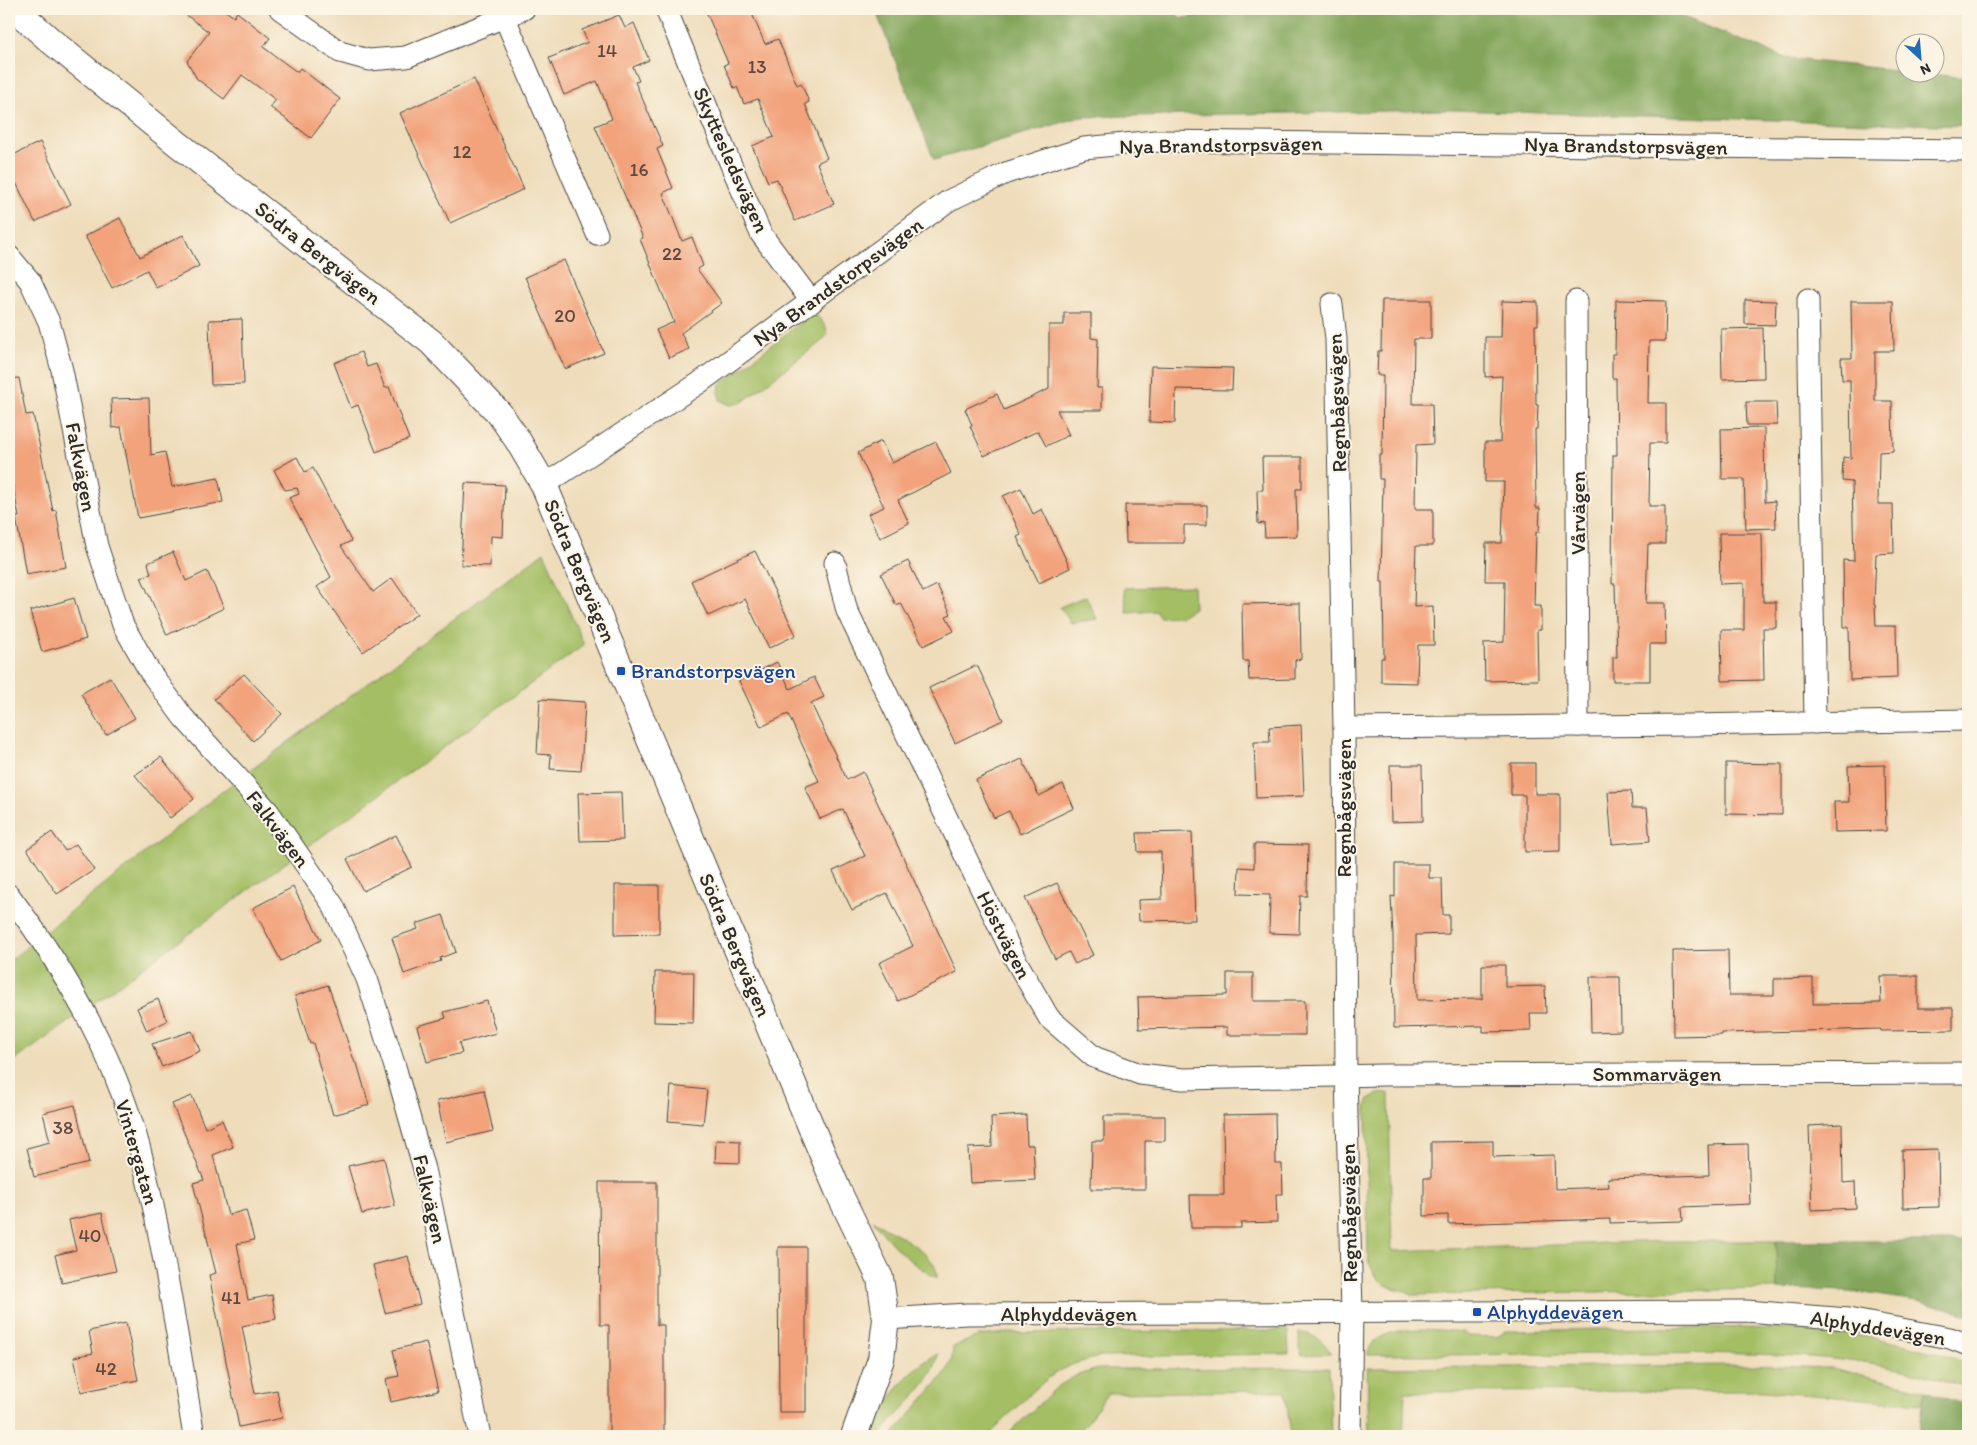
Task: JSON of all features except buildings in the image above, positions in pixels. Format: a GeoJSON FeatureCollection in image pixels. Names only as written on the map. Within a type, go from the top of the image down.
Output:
{"type":"FeatureCollection","features":[{"type":"Feature","properties":{"kind":"street","name":"Södra Bergvägen"},"geometry":{"type":"LineString","coordinates":[[15,9],[178,144],[431,342],[498,413],[544,485],[814,1134],[839,1193],[880,1278],[886,1318],[881,1359],[854,1436]]}},
{"type":"Feature","properties":{"kind":"street"},"geometry":{"type":"LineString","coordinates":[[280,9],[340,52],[369,60],[406,57],[524,9]]}},
{"type":"Feature","properties":{"kind":"street","name":"Skyttesledsvägen"},"geometry":{"type":"LineString","coordinates":[[666,9],[761,234],[812,302]]}},
{"type":"Feature","properties":{"kind":"street"},"geometry":{"type":"LineString","coordinates":[[504,16],[597,234]]}},
{"type":"Feature","properties":{"kind":"street","name":"Nya Brandstorpsvägen"},"geometry":{"type":"LineString","coordinates":[[544,485],[699,383],[948,201],[1006,173],[1084,148],[1155,141],[1968,150]]}},
{"type":"Feature","properties":{"kind":"street","name":"Falkvägen"},"geometry":{"type":"LineString","coordinates":[[9,256],[30,281],[50,322],[62,370],[97,546],[123,624],[150,672],[183,717],[268,810],[332,905],[367,979],[396,1070],[424,1169],[480,1436]]}},
{"type":"Feature","properties":{"kind":"street"},"geometry":{"type":"LineString","coordinates":[[1808,299],[1815,723]]}},
{"type":"Feature","properties":{"kind":"street","name":"Vårvägen"},"geometry":{"type":"LineString","coordinates":[[1576,301],[1578,726]]}},
{"type":"Feature","properties":{"kind":"street","name":"Regnbågsvägen"},"geometry":{"type":"LineString","coordinates":[[1332,304],[1336,339],[1344,728],[1346,1076],[1352,1312],[1350,1436]]}},
{"type":"Feature","properties":{"kind":"street","name":"Höstvägen"},"geometry":{"type":"LineString","coordinates":[[835,563],[847,611],[1015,959],[1049,1018],[1094,1057],[1140,1074],[1182,1079],[1346,1076]]}},
{"type":"Feature","properties":{"kind":"street"},"geometry":{"type":"LineString","coordinates":[[1344,728],[1968,720]]}},
{"type":"Feature","properties":{"kind":"street","name":"Vintergatan"},"geometry":{"type":"LineString","coordinates":[[9,894],[42,939],[88,1019],[115,1076],[139,1145],[160,1240],[194,1436]]}},
{"type":"Feature","properties":{"kind":"street","name":"Sommarvägen"},"geometry":{"type":"LineString","coordinates":[[1346,1076],[1968,1073]]}},
{"type":"Feature","properties":{"kind":"street","name":"Alphyddevägen"},"geometry":{"type":"LineString","coordinates":[[886,1318],[966,1314],[1746,1311],[1848,1319],[1950,1338],[1968,1345]]}},
{"type":"Feature","properties":{"kind":"green space"},"geometry":{"type":"Polygon","coordinates":[[[875,9],[1172,9],[1181,18],[1256,9],[1664,9],[1785,58],[1894,70],[1894,82],[1944,82],[1944,75],[1968,78],[1968,126],[1449,110],[1081,117],[934,160],[875,9]]]}},
{"type":"Feature","properties":{"kind":"green space"},"geometry":{"type":"Polygon","coordinates":[[[814,312],[826,327],[827,335],[822,341],[741,403],[730,405],[720,400],[720,385],[814,312]]]}},
{"type":"Feature","properties":{"kind":"green space"},"geometry":{"type":"Polygon","coordinates":[[[544,552],[584,645],[9,1065],[9,961],[224,790],[544,552]]]}},
{"type":"Feature","properties":{"kind":"green space"},"geometry":{"type":"Polygon","coordinates":[[[1193,586],[1194,608],[1181,616],[1159,617],[1156,611],[1127,613],[1124,588],[1193,586]]]}},
{"type":"Feature","properties":{"kind":"green space"},"geometry":{"type":"Polygon","coordinates":[[[1086,596],[1097,619],[1071,623],[1060,607],[1086,596]]]}},
{"type":"Feature","properties":{"kind":"green space"},"geometry":{"type":"Polygon","coordinates":[[[1389,1093],[1392,1251],[1664,1241],[1776,1241],[1777,1289],[1411,1295],[1384,1284],[1373,1271],[1368,1260],[1366,1107],[1369,1099],[1378,1094],[1389,1093]]]}},
{"type":"Feature","properties":{"kind":"green space"},"geometry":{"type":"Polygon","coordinates":[[[873,1220],[923,1252],[936,1269],[937,1278],[918,1267],[902,1253],[873,1220]]]}},
{"type":"Feature","properties":{"kind":"green space"},"geometry":{"type":"Polygon","coordinates":[[[1776,1241],[1968,1241],[1968,1315],[1917,1301],[1849,1291],[1777,1289],[1776,1241]]]}},
{"type":"Feature","properties":{"kind":"green space"},"geometry":{"type":"Polygon","coordinates":[[[1706,1327],[1828,1332],[1868,1337],[1906,1345],[1968,1363],[1968,1388],[1886,1367],[1802,1356],[1759,1354],[1367,1355],[1373,1344],[1382,1336],[1409,1330],[1438,1330],[1463,1332],[1468,1336],[1497,1337],[1506,1331],[1706,1327]]]}},
{"type":"Feature","properties":{"kind":"green space"},"geometry":{"type":"Polygon","coordinates":[[[1288,1330],[1289,1354],[1099,1357],[1076,1363],[1044,1381],[988,1436],[892,1436],[947,1371],[952,1359],[953,1347],[978,1336],[1006,1333],[1288,1330]]]}},
{"type":"Feature","properties":{"kind":"green space"},"geometry":{"type":"Polygon","coordinates":[[[1299,1332],[1309,1334],[1318,1339],[1331,1354],[1302,1355],[1299,1348],[1299,1332]]]}},
{"type":"Feature","properties":{"kind":"green space"},"geometry":{"type":"Polygon","coordinates":[[[938,1354],[935,1365],[922,1387],[879,1436],[872,1436],[883,1411],[897,1389],[915,1369],[938,1354]]]}},
{"type":"Feature","properties":{"kind":"green space"},"geometry":{"type":"Polygon","coordinates":[[[1747,1365],[1832,1368],[1925,1390],[1922,1404],[1763,1391],[1405,1392],[1403,1436],[1369,1436],[1367,1368],[1747,1365]]]}},
{"type":"Feature","properties":{"kind":"green space"},"geometry":{"type":"Polygon","coordinates":[[[1329,1368],[1331,1436],[1291,1436],[1285,1391],[1108,1393],[1077,1436],[1006,1436],[1057,1387],[1075,1376],[1098,1369],[1329,1368]]]}},
{"type":"Feature","properties":{"kind":"green space"},"geometry":{"type":"Polygon","coordinates":[[[1925,1390],[1968,1405],[1968,1436],[1919,1436],[1925,1390]]]}},
{"type":"Feature","properties":{"kind":"place","name":"Brandstorpsvägen"},"geometry":{"type":"Point","coordinates":[621,671]}},
{"type":"Feature","properties":{"kind":"place","name":"Alphyddevägen"},"geometry":{"type":"Point","coordinates":[1477,1312]}}]}
